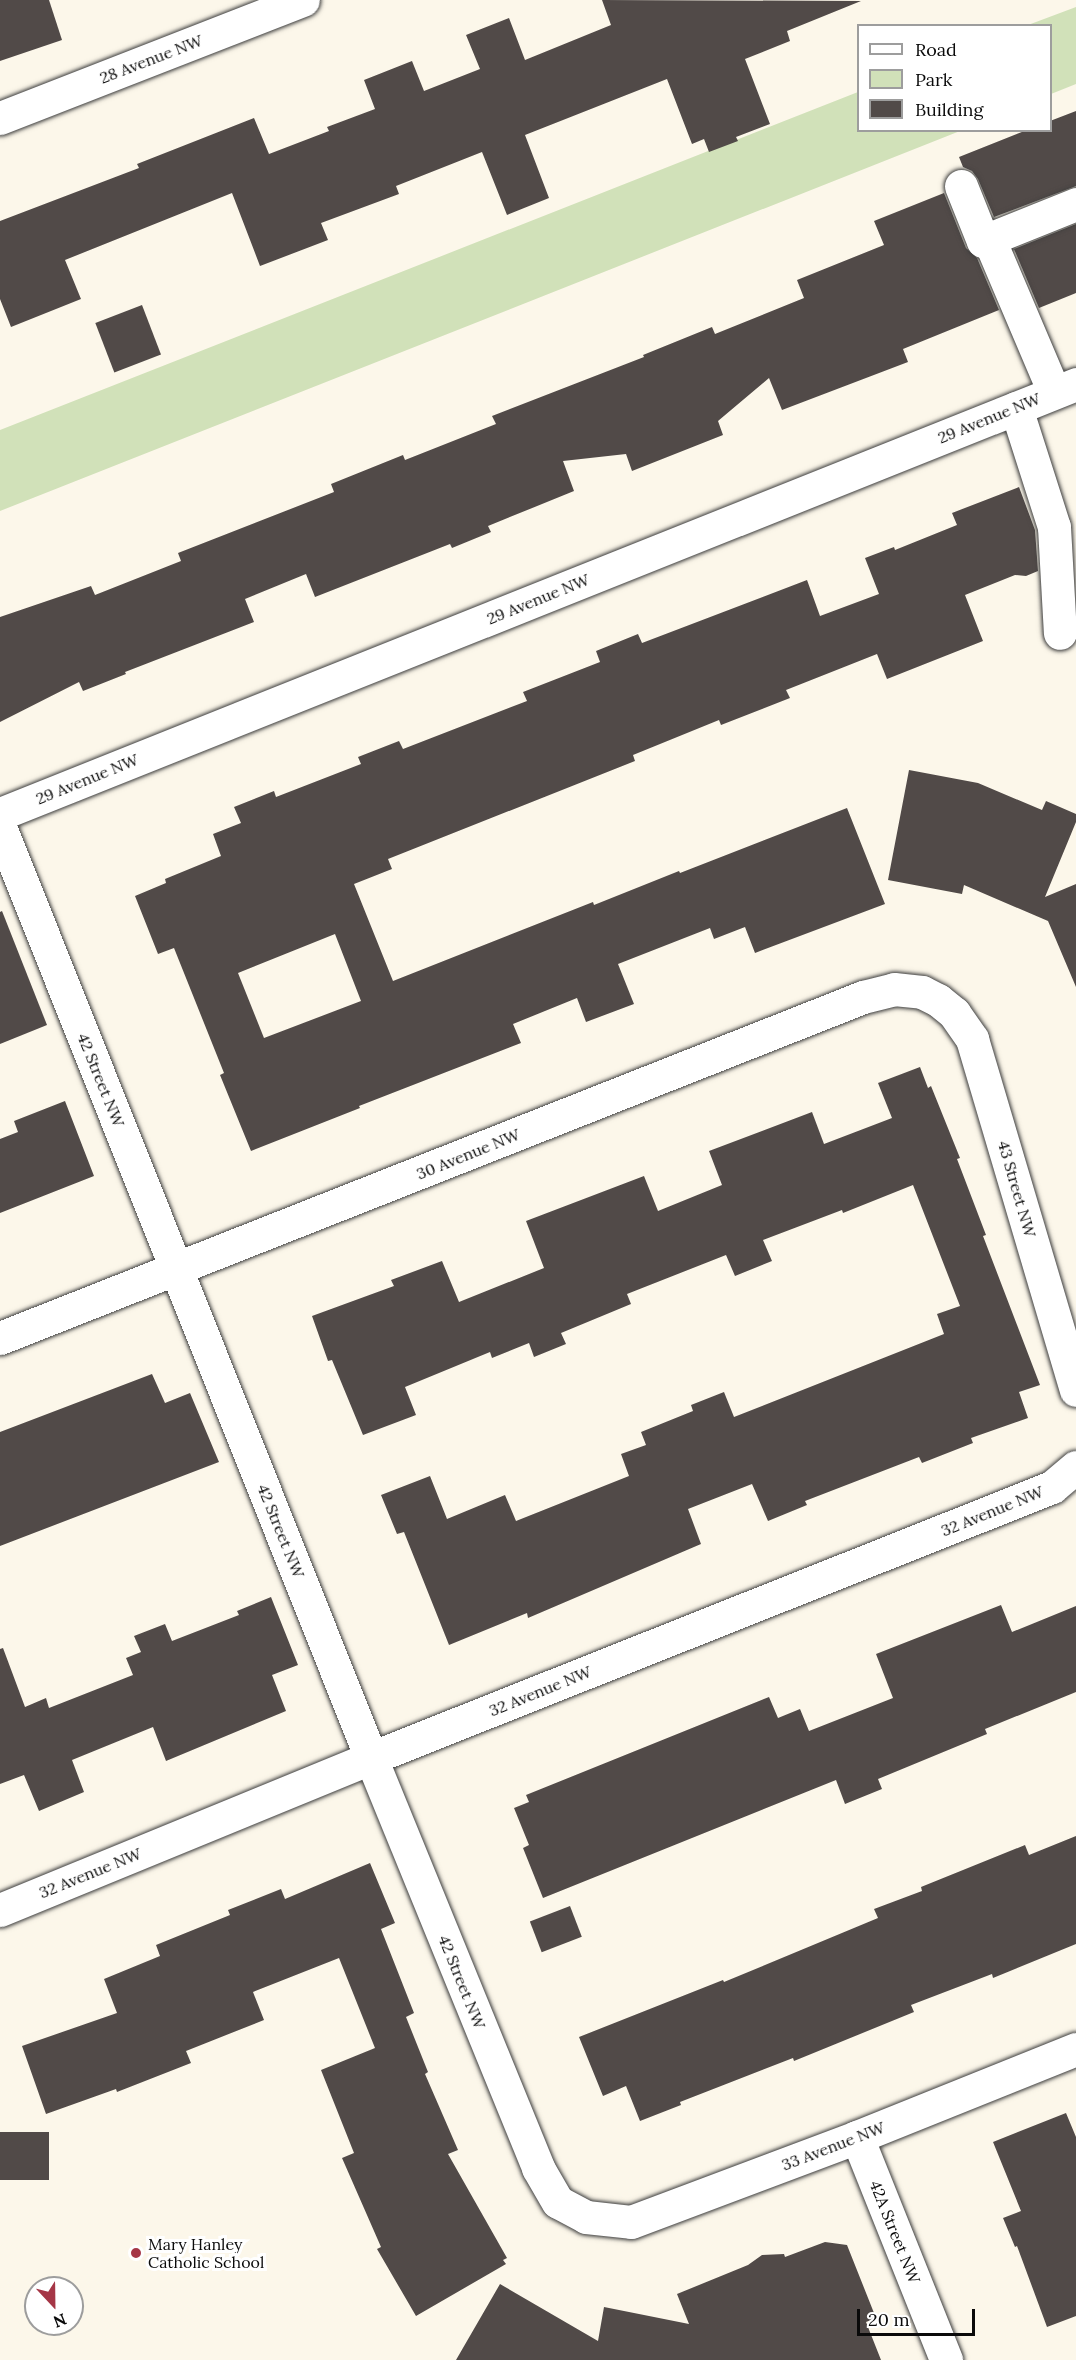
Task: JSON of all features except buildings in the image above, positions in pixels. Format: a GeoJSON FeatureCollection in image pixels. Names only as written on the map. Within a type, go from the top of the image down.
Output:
{"type":"FeatureCollection","features":[{"type":"Feature","properties":{"kind":"street","name":"28 Avenue NW"},"geometry":{"type":"LineString","coordinates":[[0,118],[303,0]]}},
{"type":"Feature","properties":{"kind":"street"},"geometry":{"type":"LineString","coordinates":[[961,186],[983,241],[1076,204]]}},
{"type":"Feature","properties":{"kind":"street"},"geometry":{"type":"LineString","coordinates":[[989,239],[1065,388]]}},
{"type":"Feature","properties":{"kind":"street","name":"29 Avenue NW"},"geometry":{"type":"LineString","coordinates":[[0,814],[1065,388]]}},
{"type":"Feature","properties":{"kind":"street"},"geometry":{"type":"LineString","coordinates":[[1016,408],[1054,527],[1060,633]]}},
{"type":"Feature","properties":{"kind":"street","name":"42 Street NW"},"geometry":{"type":"LineString","coordinates":[[0,827],[371,1758],[538,2168],[558,2202],[586,2217]]}},
{"type":"Feature","properties":{"kind":"street","name":"30 Avenue NW"},"geometry":{"type":"LineString","coordinates":[[0,1338],[863,997],[894,989],[922,992],[938,1000]]}},
{"type":"Feature","properties":{"kind":"street","name":"43 Street NW"},"geometry":{"type":"LineString","coordinates":[[938,1000],[954,1012],[972,1039],[1076,1390]]}},
{"type":"Feature","properties":{"kind":"street","name":"32 Avenue NW"},"geometry":{"type":"LineString","coordinates":[[0,1910],[371,1758],[1052,1487],[1071,1474],[1076,1467]]}},
{"type":"Feature","properties":{"kind":"street","name":"33 Avenue NW"},"geometry":{"type":"LineString","coordinates":[[586,2217],[631,2222],[857,2137],[1076,2049]]}},
{"type":"Feature","properties":{"kind":"street","name":"42A Street NW"},"geometry":{"type":"LineString","coordinates":[[857,2137],[946,2360]]}},
{"type":"Feature","properties":{"kind":"green space"},"geometry":{"type":"Polygon","coordinates":[[[1076,7],[1076,84],[1052,94],[1052,24],[1031,24],[1076,7]]]}},
{"type":"Feature","properties":{"kind":"green space"},"geometry":{"type":"Polygon","coordinates":[[[857,92],[857,132],[957,132],[0,511],[0,430],[857,92]]]}},
{"type":"Feature","properties":{"kind":"place","name":"Mary Hanley Catholic School"},"geometry":{"type":"Point","coordinates":[136,2253]}}]}
